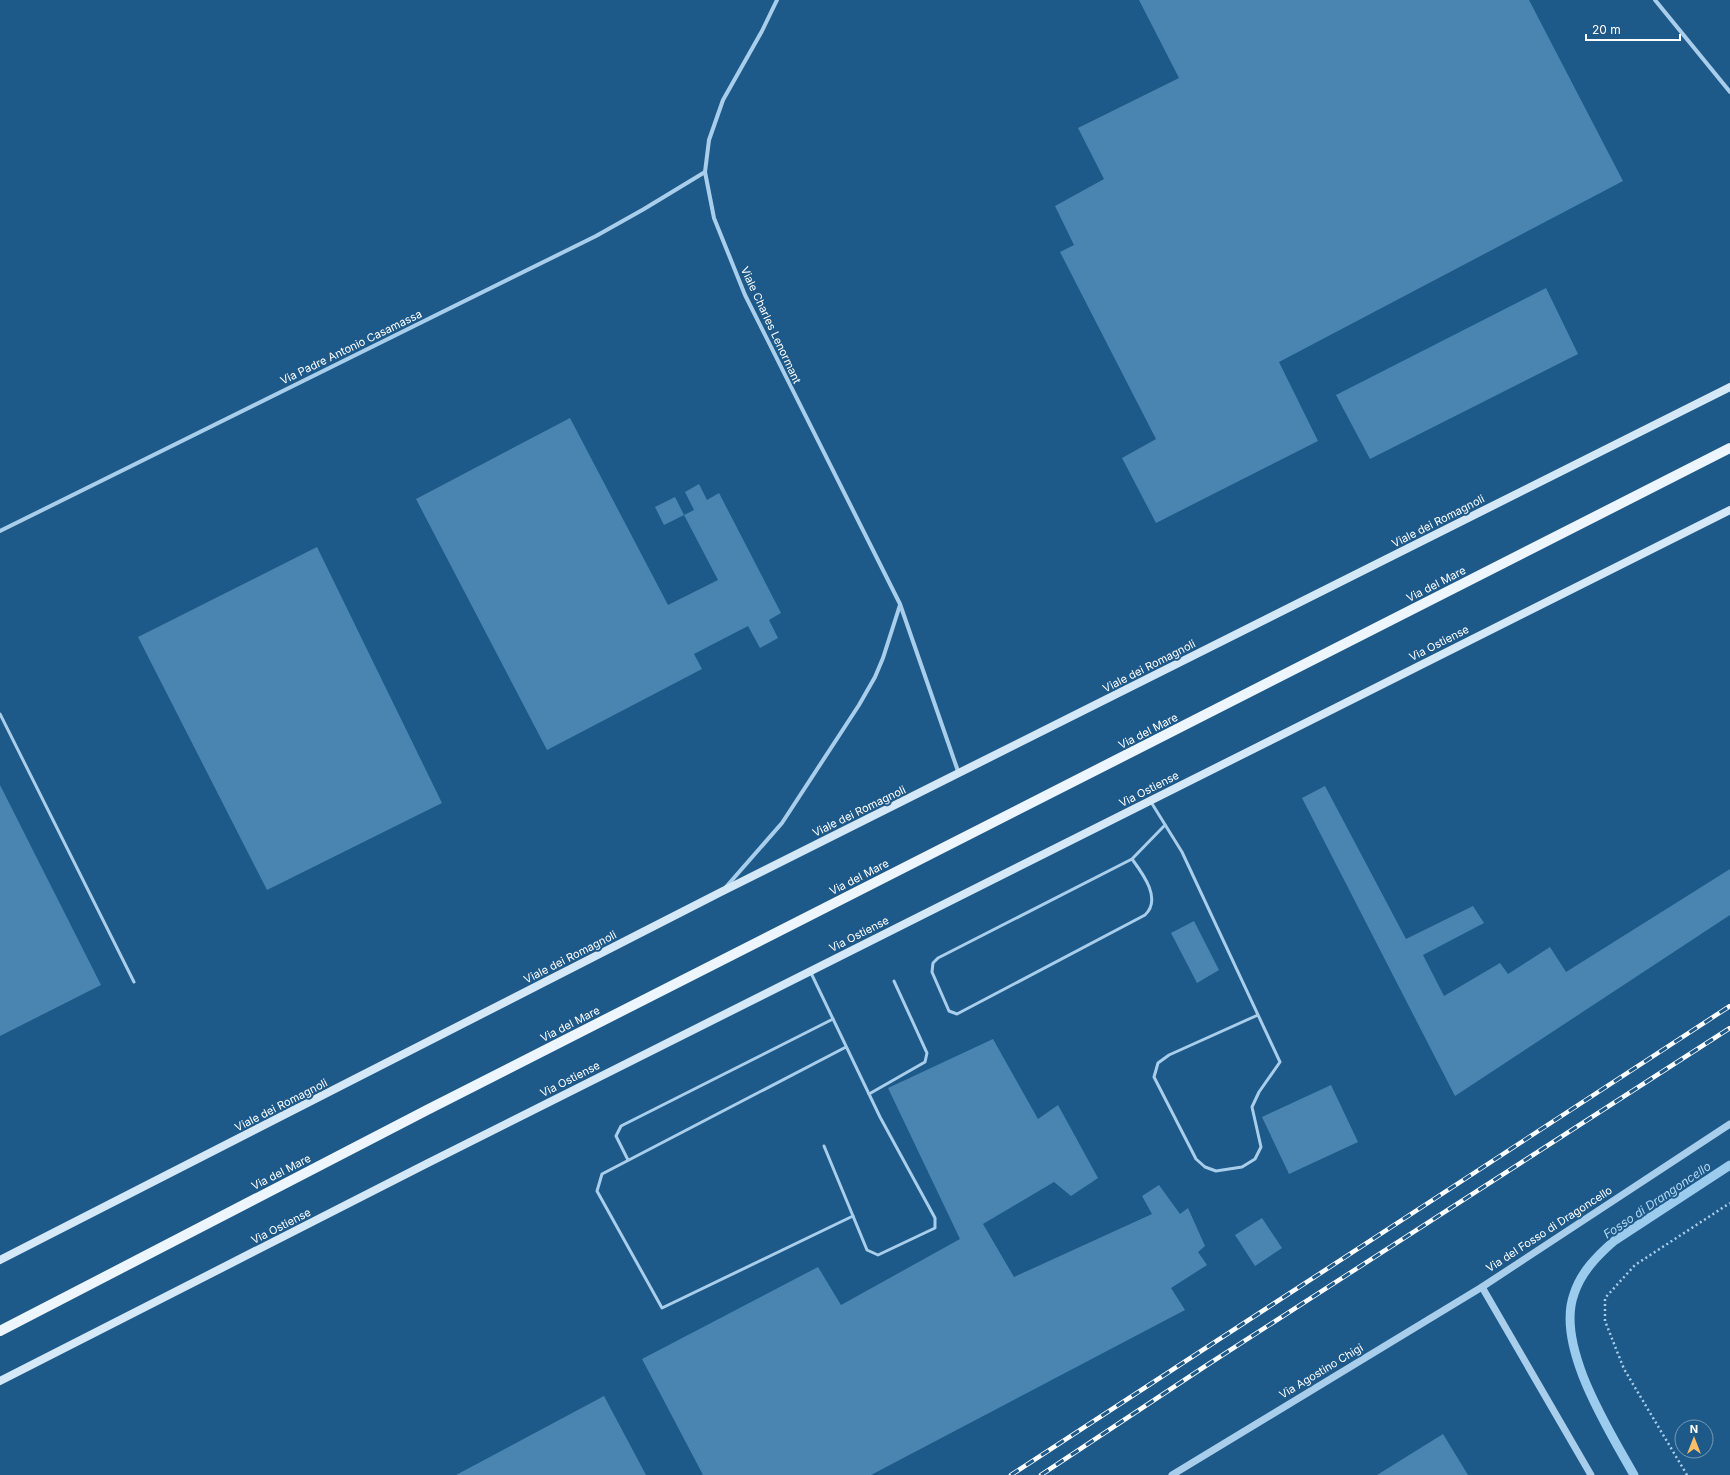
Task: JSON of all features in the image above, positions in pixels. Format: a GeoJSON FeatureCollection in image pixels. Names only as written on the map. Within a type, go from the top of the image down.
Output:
{"type":"FeatureCollection","features":[{"type":"Feature","properties":{"kind":"main road","name":"Viale dei Romagnoli"},"geometry":{"type":"LineString","coordinates":[[0,1260],[722,892],[1730,387]]}},
{"type":"Feature","properties":{"kind":"main road","name":"Via del Mare"},"geometry":{"type":"LineString","coordinates":[[0,1331],[441,1103],[1730,448]]}},
{"type":"Feature","properties":{"kind":"main road","name":"Via Ostiense"},"geometry":{"type":"LineString","coordinates":[[0,1381],[435,1159],[1730,510]]}},
{"type":"Feature","properties":{"kind":"street","name":"Viale Charles Lenormant"},"geometry":{"type":"LineString","coordinates":[[777,0],[762,31],[723,100],[709,140],[705,172],[714,218],[745,295],[900,604],[959,774]]}},
{"type":"Feature","properties":{"kind":"street"},"geometry":{"type":"LineString","coordinates":[[1655,0],[1730,92]]}},
{"type":"Feature","properties":{"kind":"street","name":"Via Padre Antonio Casamassa"},"geometry":{"type":"LineString","coordinates":[[0,531],[596,236],[705,172]]}},
{"type":"Feature","properties":{"kind":"street"},"geometry":{"type":"LineString","coordinates":[[722,892],[782,823],[859,705],[884,658],[900,604]]}},
{"type":"Feature","properties":{"kind":"street","name":"Via del Fosso di Dragoncello"},"geometry":{"type":"LineString","coordinates":[[1590,1475],[1482,1286],[1730,1124]]}},
{"type":"Feature","properties":{"kind":"street","name":"Via Agostino Chigi"},"geometry":{"type":"LineString","coordinates":[[1172,1475],[1482,1286]]}},
{"type":"Feature","properties":{"kind":"lane"},"geometry":{"type":"LineString","coordinates":[[0,714],[134,982]]}},
{"type":"Feature","properties":{"kind":"lane"},"geometry":{"type":"LineString","coordinates":[[1151,800],[1182,852],[1280,1062],[1259,1092],[1252,1107],[1261,1147],[1254,1159],[1242,1167],[1216,1171],[1205,1167],[1196,1159],[1154,1077],[1158,1063],[1169,1056],[1258,1015]]}},
{"type":"Feature","properties":{"kind":"lane"},"geometry":{"type":"LineString","coordinates":[[1132,859],[1147,879],[1152,901],[1151,910],[1145,915],[957,1014],[949,1012],[932,972],[933,963],[938,958],[1132,859],[1166,825]]}},
{"type":"Feature","properties":{"kind":"lane"},"geometry":{"type":"LineString","coordinates":[[810,971],[880,1117],[935,1218],[935,1228],[878,1255],[867,1250],[824,1146]]}},
{"type":"Feature","properties":{"kind":"lane"},"geometry":{"type":"LineString","coordinates":[[869,1094],[925,1062],[927,1053],[894,981]]}},
{"type":"Feature","properties":{"kind":"lane"},"geometry":{"type":"LineString","coordinates":[[628,1160],[616,1136],[621,1126],[833,1019]]}},
{"type":"Feature","properties":{"kind":"lane"},"geometry":{"type":"LineString","coordinates":[[846,1047],[602,1174],[597,1191],[662,1308],[853,1216]]}},
{"type":"Feature","properties":{"kind":"path"},"geometry":{"type":"LineString","coordinates":[[1687,1475],[1624,1369],[1605,1321],[1605,1298],[1635,1265],[1730,1203]]}},
{"type":"Feature","properties":{"kind":"building"},"geometry":{"type":"Polygon","coordinates":[[[1139,0],[1529,0],[1623,181],[1279,362],[1318,441],[1156,523],[1122,458],[1156,439],[1060,252],[1074,245],[1055,206],[1104,179],[1078,128],[1179,78],[1139,0]]]}},
{"type":"Feature","properties":{"kind":"building"},"geometry":{"type":"Polygon","coordinates":[[[1546,288],[1578,354],[1370,459],[1336,395],[1546,288]]]}},
{"type":"Feature","properties":{"kind":"building"},"geometry":{"type":"Polygon","coordinates":[[[570,418],[668,605],[718,580],[684,515],[694,510],[685,492],[699,484],[707,500],[719,493],[781,613],[769,620],[778,638],[760,648],[748,626],[694,654],[702,669],[547,750],[416,499],[570,418]]]}},
{"type":"Feature","properties":{"kind":"building"},"geometry":{"type":"Polygon","coordinates":[[[675,497],[684,515],[664,525],[655,507],[675,497]]]}},
{"type":"Feature","properties":{"kind":"building"},"geometry":{"type":"Polygon","coordinates":[[[317,547],[442,803],[267,890],[138,637],[317,547]]]}},
{"type":"Feature","properties":{"kind":"building"},"geometry":{"type":"Polygon","coordinates":[[[0,785],[101,985],[0,1036],[0,785]]]}},
{"type":"Feature","properties":{"kind":"building"},"geometry":{"type":"Polygon","coordinates":[[[1325,786],[1406,939],[1473,906],[1484,923],[1423,955],[1444,996],[1500,963],[1508,974],[1550,947],[1566,972],[1730,869],[1730,915],[1455,1096],[1302,798],[1325,786]]]}},
{"type":"Feature","properties":{"kind":"building"},"geometry":{"type":"Polygon","coordinates":[[[1194,921],[1219,970],[1197,983],[1171,933],[1194,921]]]}},
{"type":"Feature","properties":{"kind":"building"},"geometry":{"type":"Polygon","coordinates":[[[993,1039],[1038,1119],[1058,1105],[1098,1178],[1071,1196],[1054,1182],[983,1224],[1014,1277],[1152,1214],[1142,1196],[1159,1185],[1180,1214],[1188,1208],[1205,1246],[1198,1252],[1207,1265],[1171,1288],[1185,1310],[871,1475],[703,1475],[642,1359],[818,1267],[841,1305],[960,1239],[888,1088],[993,1039]]]}},
{"type":"Feature","properties":{"kind":"building"},"geometry":{"type":"Polygon","coordinates":[[[1331,1085],[1358,1142],[1289,1174],[1262,1117],[1331,1085]]]}},
{"type":"Feature","properties":{"kind":"building"},"geometry":{"type":"Polygon","coordinates":[[[1262,1218],[1282,1248],[1255,1266],[1235,1235],[1262,1218]]]}},
{"type":"Feature","properties":{"kind":"building"},"geometry":{"type":"Polygon","coordinates":[[[604,1396],[646,1475],[456,1475],[604,1396]]]}},
{"type":"Feature","properties":{"kind":"building"},"geometry":{"type":"Polygon","coordinates":[[[1443,1434],[1468,1475],[1377,1475],[1443,1434]]]}},
{"type":"Feature","properties":{"kind":"waterway","name":"Fosso di Drangoncello"},"geometry":{"type":"LineString","coordinates":[[1634,1475],[1599,1412],[1578,1362],[1572,1338],[1570,1315],[1574,1294],[1577,1286],[1590,1265],[1614,1241],[1730,1165]]}},
{"type":"Feature","properties":{"kind":"railway"},"geometry":{"type":"LineString","coordinates":[[1011,1475],[1730,1006]]}},
{"type":"Feature","properties":{"kind":"railway"},"geometry":{"type":"LineString","coordinates":[[1041,1475],[1204,1367],[1730,1028]]}}]}
